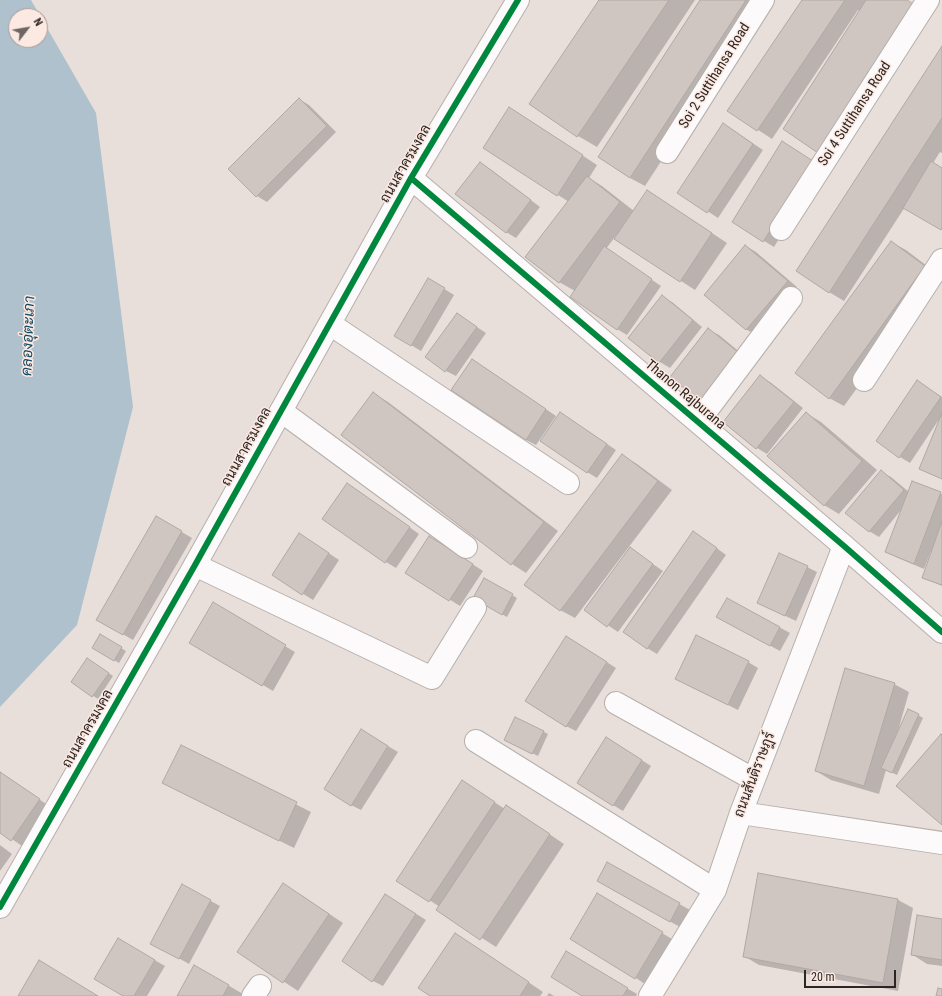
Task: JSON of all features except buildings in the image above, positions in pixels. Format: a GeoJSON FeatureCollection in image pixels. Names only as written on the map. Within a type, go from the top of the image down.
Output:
{"type":"FeatureCollection","features":[{"type":"Feature","properties":{"kind":"street","name":"ถนนสาครมงคล"},"geometry":{"type":"LineString","coordinates":[[0,907],[195,565],[411,178],[518,0]]}},
{"type":"Feature","properties":{"kind":"street","name":"Soi 2 Suttihansa Road"},"geometry":{"type":"LineString","coordinates":[[667,152],[763,0]]}},
{"type":"Feature","properties":{"kind":"street","name":"Soi 4 Suttihansa Road"},"geometry":{"type":"LineString","coordinates":[[781,229],[928,0]]}},
{"type":"Feature","properties":{"kind":"street","name":"Thanon Rajburana"},"geometry":{"type":"LineString","coordinates":[[411,178],[844,546],[942,632]]}},
{"type":"Feature","properties":{"kind":"street"},"geometry":{"type":"LineString","coordinates":[[864,380],[942,260]]}},
{"type":"Feature","properties":{"kind":"street"},"geometry":{"type":"LineString","coordinates":[[698,422],[791,298]]}},
{"type":"Feature","properties":{"kind":"street"},"geometry":{"type":"LineString","coordinates":[[330,324],[568,483]]}},
{"type":"Feature","properties":{"kind":"street"},"geometry":{"type":"LineString","coordinates":[[281,411],[466,547]]}},
{"type":"Feature","properties":{"kind":"street","name":"ถนนสันติราษฎร์"},"geometry":{"type":"LineString","coordinates":[[650,996],[715,890],[740,813],[844,546]]}},
{"type":"Feature","properties":{"kind":"street"},"geometry":{"type":"LineString","coordinates":[[195,565],[432,678],[475,608]]}},
{"type":"Feature","properties":{"kind":"street"},"geometry":{"type":"LineString","coordinates":[[616,703],[753,779]]}},
{"type":"Feature","properties":{"kind":"street"},"geometry":{"type":"LineString","coordinates":[[476,741],[715,890]]}},
{"type":"Feature","properties":{"kind":"street"},"geometry":{"type":"LineString","coordinates":[[740,813],[942,843]]}},
{"type":"Feature","properties":{"kind":"water","name":"คลองอุ่ตะเภา"},"geometry":{"type":"Polygon","coordinates":[[[0,0],[31,0],[36,8],[8,8],[8,48],[48,48],[48,30],[96,113],[133,407],[77,625],[0,707],[0,0]]]}},
{"type":"Feature","properties":{"kind":"cycle path"},"geometry":{"type":"LineString","coordinates":[[0,907],[195,565],[411,178],[518,0]]}},
{"type":"Feature","properties":{"kind":"cycle path"},"geometry":{"type":"LineString","coordinates":[[411,178],[844,546],[942,632]]}}]}
